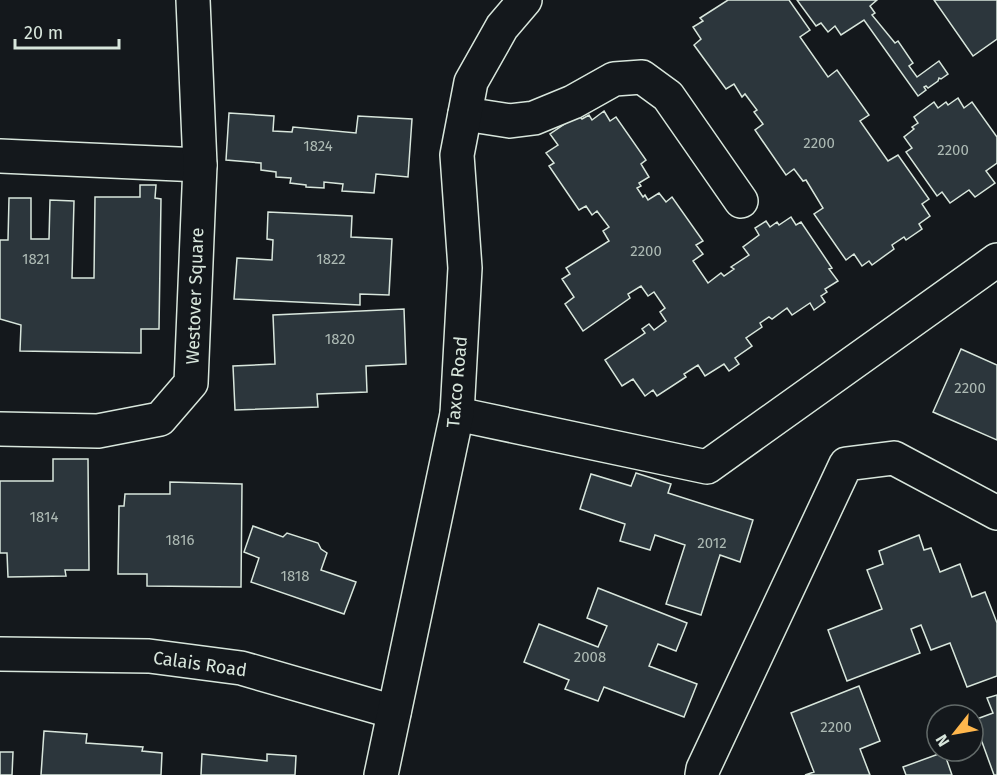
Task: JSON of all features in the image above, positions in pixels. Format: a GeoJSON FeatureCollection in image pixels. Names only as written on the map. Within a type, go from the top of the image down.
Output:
{"type":"FeatureCollection","features":[{"type":"Feature","properties":{"kind":"street","name":"Westover Square"},"geometry":{"type":"LineString","coordinates":[[0,429],[98,431],[160,419],[191,383],[200,165],[193,0]]}},
{"type":"Feature","properties":{"kind":"street","name":"Taxco Road"},"geometry":{"type":"LineString","coordinates":[[381,775],[457,414],[465,268],[457,156],[471,82],[502,27],[525,0]]}},
{"type":"Feature","properties":{"kind":"street"},"geometry":{"type":"LineString","coordinates":[[465,114],[510,121],[534,118],[573,102],[614,80],[642,77],[668,96],[741,201]]}},
{"type":"Feature","properties":{"kind":"street"},"geometry":{"type":"LineString","coordinates":[[0,156],[200,165]]}},
{"type":"Feature","properties":{"kind":"street"},"geometry":{"type":"LineString","coordinates":[[457,414],[706,467],[997,260]]}},
{"type":"Feature","properties":{"kind":"street"},"geometry":{"type":"LineString","coordinates":[[702,775],[846,464],[894,458],[997,513]]}},
{"type":"Feature","properties":{"kind":"street","name":"Calais Road"},"geometry":{"type":"LineString","coordinates":[[0,654],[149,656],[241,668],[394,712]]}},
{"type":"Feature","properties":{"kind":"building"},"geometry":{"type":"Polygon","coordinates":[[[728,0],[789,0],[810,30],[800,37],[828,77],[837,70],[869,115],[860,121],[888,161],[898,155],[929,199],[922,204],[930,216],[919,224],[922,229],[906,240],[904,237],[892,245],[894,249],[872,265],[869,261],[862,266],[854,254],[846,260],[814,214],[823,208],[806,180],[803,181],[794,169],[786,175],[755,130],[763,124],[754,112],[757,110],[745,94],[742,97],[734,84],[726,89],[694,45],[701,39],[693,27],[703,21],[700,18],[728,0]]]}},
{"type":"Feature","properties":{"kind":"building"},"geometry":{"type":"Polygon","coordinates":[[[797,0],[877,0],[870,6],[875,13],[872,15],[895,43],[898,41],[913,63],[909,66],[917,77],[939,61],[948,74],[939,78],[928,88],[924,87],[926,90],[918,96],[864,20],[841,35],[835,26],[828,32],[821,23],[816,26],[797,0]]]}},
{"type":"Feature","properties":{"kind":"building"},"geometry":{"type":"Polygon","coordinates":[[[934,0],[997,0],[997,39],[973,56],[934,0]]]}},
{"type":"Feature","properties":{"kind":"building"},"geometry":{"type":"Polygon","coordinates":[[[958,98],[964,108],[972,102],[997,137],[997,163],[986,171],[995,183],[975,197],[969,190],[950,203],[942,192],[937,196],[906,152],[912,148],[904,137],[918,123],[914,117],[934,102],[938,108],[958,98]]]}},
{"type":"Feature","properties":{"kind":"building"},"geometry":{"type":"Polygon","coordinates":[[[604,111],[610,121],[616,117],[646,160],[641,164],[649,177],[639,183],[641,186],[637,188],[643,197],[645,195],[648,200],[659,193],[666,202],[672,197],[703,241],[696,245],[703,254],[693,261],[708,283],[721,273],[724,276],[734,269],[731,267],[749,255],[743,247],[759,235],[755,228],[766,221],[770,227],[777,222],[779,225],[791,217],[796,225],[801,222],[832,268],[829,269],[838,281],[825,289],[827,292],[821,296],[825,302],[814,310],[810,303],[792,315],[787,308],[772,319],[769,317],[760,323],[762,327],[746,338],[752,346],[735,358],[739,364],[729,371],[724,364],[705,376],[698,365],[684,374],[686,377],[657,396],[653,390],[645,396],[633,379],[622,386],[605,360],[645,333],[642,329],[649,324],[654,330],[666,321],[660,312],[665,308],[654,292],[648,296],[641,286],[628,294],[630,298],[583,331],[565,304],[574,297],[562,279],[570,274],[566,268],[609,241],[603,231],[609,227],[597,211],[592,215],[586,206],[579,210],[549,166],[554,163],[546,153],[558,145],[550,134],[578,115],[582,119],[589,115],[592,120],[604,111]]]}},
{"type":"Feature","properties":{"kind":"building"},"geometry":{"type":"Polygon","coordinates":[[[229,113],[274,116],[273,131],[292,132],[293,127],[356,133],[358,116],[412,119],[408,177],[376,174],[374,193],[342,191],[343,184],[324,182],[324,188],[290,183],[291,178],[276,177],[276,172],[261,170],[261,163],[226,160],[229,113]]]}},
{"type":"Feature","properties":{"kind":"building"},"geometry":{"type":"Polygon","coordinates":[[[140,185],[156,185],[155,198],[161,199],[159,329],[141,329],[141,353],[20,351],[21,325],[0,319],[0,240],[8,240],[9,198],[31,198],[31,239],[49,239],[50,200],[74,201],[72,278],[94,278],[95,197],[140,197],[140,185]]]}},
{"type":"Feature","properties":{"kind":"building"},"geometry":{"type":"Polygon","coordinates":[[[268,212],[352,216],[351,237],[392,239],[389,295],[360,294],[360,305],[234,299],[237,258],[272,260],[273,240],[267,239],[268,212]]]}},
{"type":"Feature","properties":{"kind":"building"},"geometry":{"type":"Polygon","coordinates":[[[404,309],[406,364],[366,366],[367,392],[317,394],[318,407],[235,410],[233,366],[275,364],[273,315],[404,309]]]}},
{"type":"Feature","properties":{"kind":"building"},"geometry":{"type":"Polygon","coordinates":[[[961,349],[997,365],[997,440],[933,412],[961,349]]]}},
{"type":"Feature","properties":{"kind":"building"},"geometry":{"type":"Polygon","coordinates":[[[53,459],[88,459],[89,570],[65,570],[66,576],[8,577],[7,553],[0,553],[0,481],[53,481],[53,459]]]}},
{"type":"Feature","properties":{"kind":"building"},"geometry":{"type":"Polygon","coordinates":[[[636,473],[671,484],[668,493],[753,520],[740,562],[720,555],[701,615],[666,604],[685,545],[655,535],[650,550],[620,541],[625,524],[580,509],[591,474],[631,486],[636,473]]]}},
{"type":"Feature","properties":{"kind":"building"},"geometry":{"type":"Polygon","coordinates":[[[170,482],[242,484],[241,587],[147,586],[147,574],[118,574],[119,506],[124,506],[125,494],[170,494],[170,482]]]}},
{"type":"Feature","properties":{"kind":"building"},"geometry":{"type":"Polygon","coordinates":[[[253,526],[283,537],[287,533],[318,543],[327,553],[321,570],[356,582],[344,614],[251,582],[259,558],[244,552],[253,526]]]}},
{"type":"Feature","properties":{"kind":"building"},"geometry":{"type":"Polygon","coordinates":[[[919,535],[924,550],[931,548],[940,572],[960,564],[972,597],[985,592],[997,623],[997,676],[967,687],[950,643],[931,650],[921,625],[911,629],[920,653],[847,681],[828,630],[882,609],[867,570],[883,564],[879,551],[919,535]]]}},
{"type":"Feature","properties":{"kind":"building"},"geometry":{"type":"Polygon","coordinates":[[[598,588],[687,623],[676,651],[658,644],[649,666],[697,684],[684,717],[604,687],[598,701],[565,689],[569,680],[524,662],[539,624],[598,647],[607,626],[587,618],[598,588]]]}},
{"type":"Feature","properties":{"kind":"building"},"geometry":{"type":"Polygon","coordinates":[[[859,686],[880,741],[860,749],[870,775],[805,775],[814,772],[791,713],[859,686]]]}},
{"type":"Feature","properties":{"kind":"building"},"geometry":{"type":"Polygon","coordinates":[[[997,695],[997,775],[994,775],[985,750],[985,716],[993,713],[987,698],[997,695]]]}},
{"type":"Feature","properties":{"kind":"building"},"geometry":{"type":"Polygon","coordinates":[[[44,731],[87,734],[86,743],[143,747],[142,751],[162,753],[161,775],[41,775],[44,731]]]}},
{"type":"Feature","properties":{"kind":"building"},"geometry":{"type":"Polygon","coordinates":[[[0,752],[13,752],[12,775],[0,775],[0,752]]]}},
{"type":"Feature","properties":{"kind":"building"},"geometry":{"type":"Polygon","coordinates":[[[202,754],[267,761],[267,754],[296,756],[295,775],[201,775],[202,754]]]}},
{"type":"Feature","properties":{"kind":"building"},"geometry":{"type":"Polygon","coordinates":[[[925,759],[925,763],[948,763],[952,775],[906,775],[903,767],[925,759]]]}}]}
